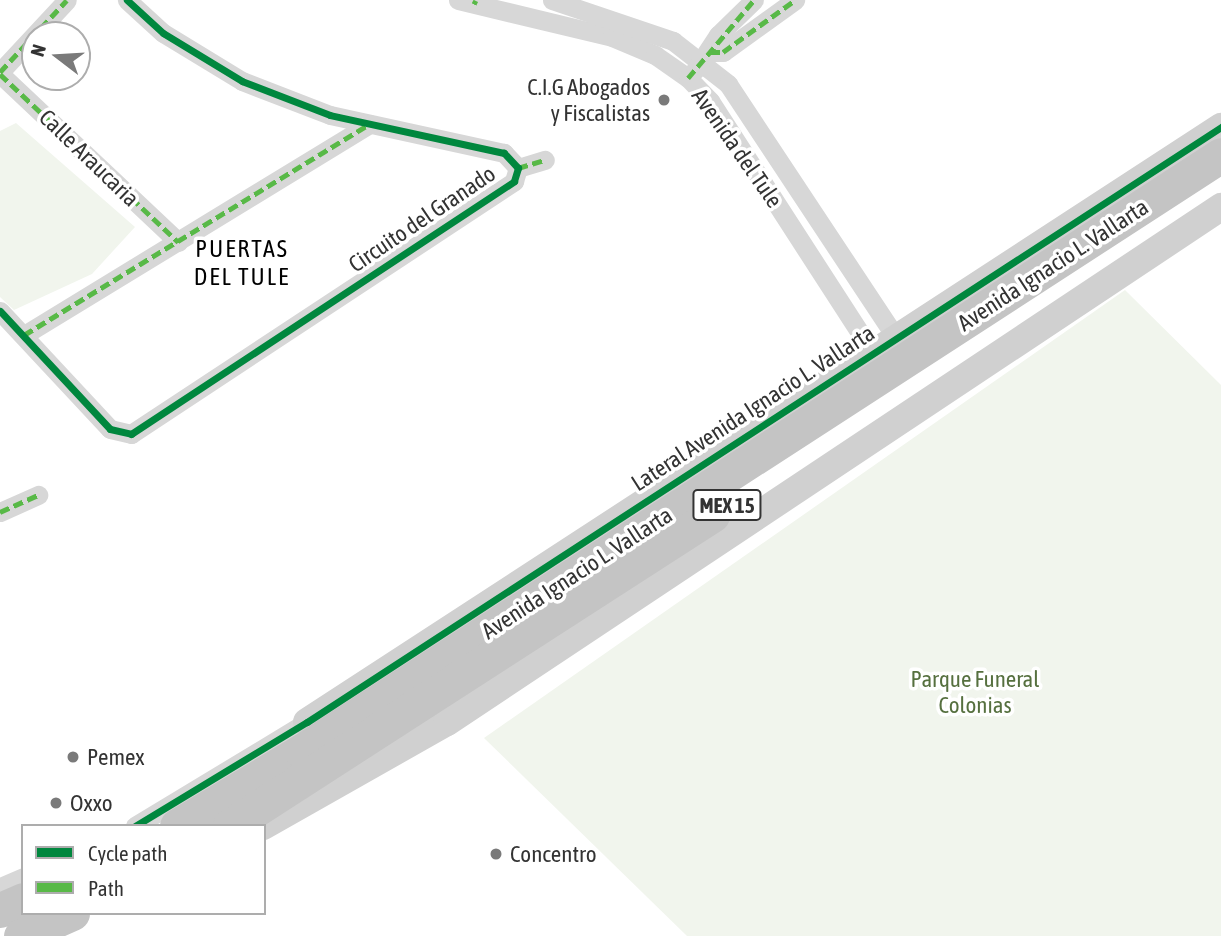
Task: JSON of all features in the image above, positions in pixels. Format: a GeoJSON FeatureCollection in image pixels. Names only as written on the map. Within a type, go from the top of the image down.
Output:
{"type":"FeatureCollection","features":[{"type":"Feature","properties":{"kind":"highway","name":"Avenida Ignacio L. Vallarta"},"geometry":{"type":"LineString","coordinates":[[180,824],[418,676],[1221,155]]}},
{"type":"Feature","properties":{"kind":"highway","name":"Avenida Ignacio L. Vallarta"},"geometry":{"type":"LineString","coordinates":[[233,824],[322,772],[1221,178]]}},
{"type":"Feature","properties":{"kind":"highway"},"geometry":{"type":"LineString","coordinates":[[307,722],[418,676]]}},
{"type":"Feature","properties":{"kind":"highway"},"geometry":{"type":"LineString","coordinates":[[0,910],[21,901]]}},
{"type":"Feature","properties":{"kind":"highway"},"geometry":{"type":"LineString","coordinates":[[21,936],[68,915]]}},
{"type":"Feature","properties":{"kind":"street"},"geometry":{"type":"LineString","coordinates":[[0,73],[67,0]]}},
{"type":"Feature","properties":{"kind":"street","name":"Circuito del Granado"},"geometry":{"type":"LineString","coordinates":[[0,311],[110,429],[131,434],[503,190],[518,168],[505,153],[370,124],[242,81],[163,33],[127,0]]}},
{"type":"Feature","properties":{"kind":"street","name":"Avenida del Tule"},"geometry":{"type":"LineString","coordinates":[[552,0],[632,22],[707,57],[728,84],[885,346]]}},
{"type":"Feature","properties":{"kind":"street"},"geometry":{"type":"LineString","coordinates":[[707,57],[723,52],[795,0]]}},
{"type":"Feature","properties":{"kind":"street","name":"Avenida del Tule"},"geometry":{"type":"LineString","coordinates":[[469,1],[612,37],[655,55],[688,78],[710,101],[885,346]]}},
{"type":"Feature","properties":{"kind":"street"},"geometry":{"type":"LineString","coordinates":[[688,78],[707,57],[718,35],[750,4],[761,24]]}},
{"type":"Feature","properties":{"kind":"street","name":"Calle Araucaria"},"geometry":{"type":"LineString","coordinates":[[0,73],[178,243]]}},
{"type":"Feature","properties":{"kind":"street"},"geometry":{"type":"LineString","coordinates":[[24,335],[370,124]]}},
{"type":"Feature","properties":{"kind":"street","name":"Lateral Avenida Ignacio L. Vallarta"},"geometry":{"type":"LineString","coordinates":[[307,722],[1221,127]]}},
{"type":"Feature","properties":{"kind":"street"},"geometry":{"type":"LineString","coordinates":[[518,168],[545,160]]}},
{"type":"Feature","properties":{"kind":"street"},"geometry":{"type":"LineString","coordinates":[[266,824],[447,722],[1221,207]]}},
{"type":"Feature","properties":{"kind":"street"},"geometry":{"type":"LineString","coordinates":[[0,511],[38,495]]}},
{"type":"Feature","properties":{"kind":"street"},"geometry":{"type":"LineString","coordinates":[[138,824],[307,722]]}},
{"type":"Feature","properties":{"kind":"street"},"geometry":{"type":"LineString","coordinates":[[0,887],[21,878]]}},
{"type":"Feature","properties":{"kind":"green space"},"geometry":{"type":"Polygon","coordinates":[[[16,123],[135,227],[92,274],[14,310],[0,297],[0,131],[16,123]]]}},
{"type":"Feature","properties":{"kind":"green space","name":"Parque Funeral Colonias"},"geometry":{"type":"Polygon","coordinates":[[[1125,290],[1221,385],[1221,936],[687,936],[484,738],[1125,290]]]}},
{"type":"Feature","properties":{"kind":"marked path"},"geometry":{"type":"LineString","coordinates":[[0,72],[67,0]]}},
{"type":"Feature","properties":{"kind":"marked path"},"geometry":{"type":"LineString","coordinates":[[474,4],[476,0]]}},
{"type":"Feature","properties":{"kind":"marked path"},"geometry":{"type":"LineString","coordinates":[[688,78],[754,0]]}},
{"type":"Feature","properties":{"kind":"marked path"},"geometry":{"type":"LineString","coordinates":[[710,52],[723,52],[795,0]]}},
{"type":"Feature","properties":{"kind":"marked path"},"geometry":{"type":"LineString","coordinates":[[0,74],[178,242]]}},
{"type":"Feature","properties":{"kind":"marked path"},"geometry":{"type":"LineString","coordinates":[[24,335],[370,124]]}},
{"type":"Feature","properties":{"kind":"marked path"},"geometry":{"type":"LineString","coordinates":[[518,168],[545,160]]}},
{"type":"Feature","properties":{"kind":"marked path"},"geometry":{"type":"LineString","coordinates":[[0,512],[38,495]]}},
{"type":"Feature","properties":{"kind":"cycle path"},"geometry":{"type":"LineString","coordinates":[[0,311],[110,429],[131,434],[514,181],[518,168],[504,153],[330,115],[242,81],[163,33],[127,0]]}},
{"type":"Feature","properties":{"kind":"cycle path"},"geometry":{"type":"LineString","coordinates":[[138,824],[307,722],[1221,127]]}},
{"type":"Feature","properties":{"kind":"place","name":"C.I.G Abogados y Fiscalistas"},"geometry":{"type":"Point","coordinates":[664,100]}},
{"type":"Feature","properties":{"kind":"place","name":"Pemex"},"geometry":{"type":"Point","coordinates":[73,757]}},
{"type":"Feature","properties":{"kind":"place","name":"Oxxo"},"geometry":{"type":"Point","coordinates":[56,803]}},
{"type":"Feature","properties":{"kind":"place","name":"Concentro"},"geometry":{"type":"Point","coordinates":[496,854]}},
{"type":"Feature","properties":{"kind":"district","name":"PUERTAS DEL TULE"},"geometry":{"type":"Point","coordinates":[242,263]}}]}
